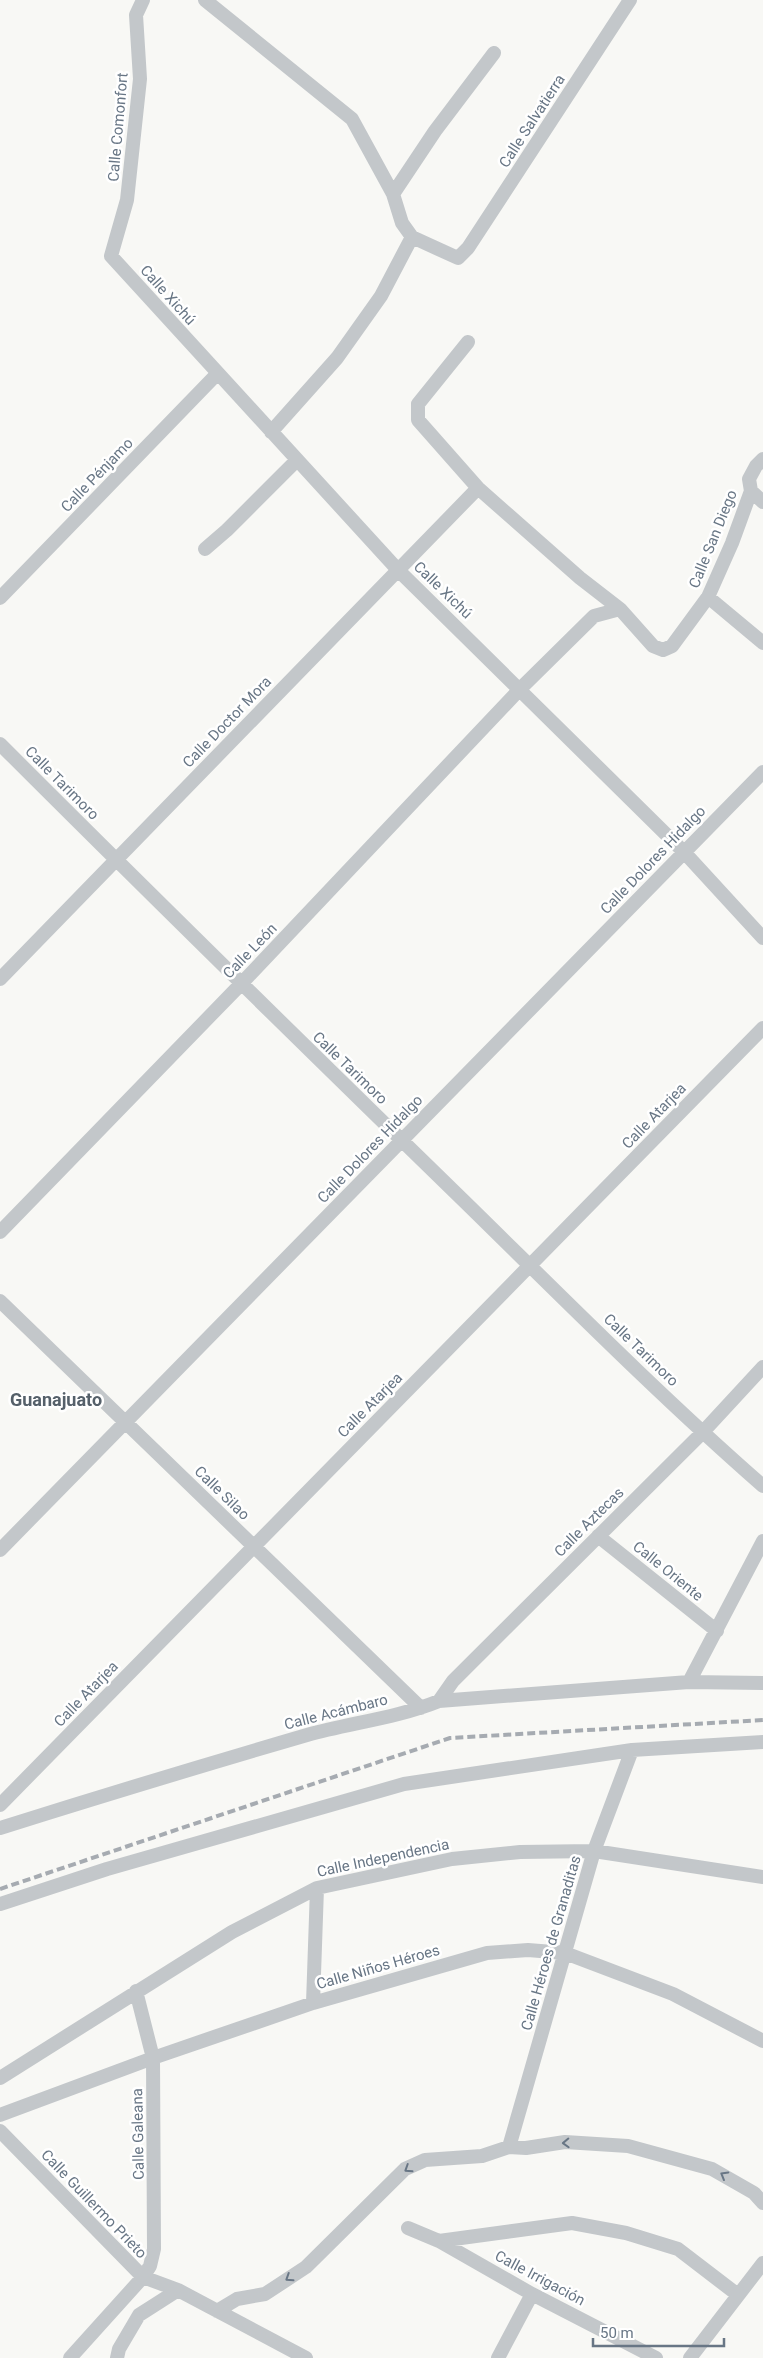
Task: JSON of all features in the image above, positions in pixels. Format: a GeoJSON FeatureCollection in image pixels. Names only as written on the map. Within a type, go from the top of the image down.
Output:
{"type":"FeatureCollection","features":[{"type":"Feature","properties":{"kind":"street","name":"Calle Comonfort"},"geometry":{"type":"LineString","coordinates":[[111,256],[127,200],[140,79],[136,15],[143,0]]}},
{"type":"Feature","properties":{"kind":"street"},"geometry":{"type":"LineString","coordinates":[[205,0],[352,119],[393,194],[402,223],[412,237],[381,296],[370,312],[336,358],[271,432]]}},
{"type":"Feature","properties":{"kind":"street","name":"Calle Salvatierra"},"geometry":{"type":"LineString","coordinates":[[412,237],[458,258],[468,248],[630,0]]}},
{"type":"Feature","properties":{"kind":"street"},"geometry":{"type":"LineString","coordinates":[[393,194],[435,130],[494,53]]}},
{"type":"Feature","properties":{"kind":"street","name":"Calle Xichú"},"geometry":{"type":"LineString","coordinates":[[111,256],[398,570],[684,852],[763,938]]}},
{"type":"Feature","properties":{"kind":"street"},"geometry":{"type":"LineString","coordinates":[[468,342],[418,404],[418,420],[478,488],[580,578],[620,609]]}},
{"type":"Feature","properties":{"kind":"street","name":"Calle Pénjamo"},"geometry":{"type":"LineString","coordinates":[[0,598],[217,374]]}},
{"type":"Feature","properties":{"kind":"street","name":"Calle San Diego"},"geometry":{"type":"LineString","coordinates":[[620,609],[653,646],[663,650],[672,646],[708,597],[732,543],[751,492],[749,479],[756,466],[763,459]]}},
{"type":"Feature","properties":{"kind":"street"},"geometry":{"type":"LineString","coordinates":[[205,549],[227,530],[297,460]]}},
{"type":"Feature","properties":{"kind":"street","name":"Calle Doctor Mora"},"geometry":{"type":"LineString","coordinates":[[0,979],[478,488]]}},
{"type":"Feature","properties":{"kind":"street"},"geometry":{"type":"LineString","coordinates":[[751,492],[763,502]]}},
{"type":"Feature","properties":{"kind":"street"},"geometry":{"type":"LineString","coordinates":[[708,597],[763,643]]}},
{"type":"Feature","properties":{"kind":"street","name":"Calle León"},"geometry":{"type":"LineString","coordinates":[[0,1232],[241,984],[520,689],[594,616],[620,609]]}},
{"type":"Feature","properties":{"kind":"street","name":"Calle Tarimoro"},"geometry":{"type":"LineString","coordinates":[[0,744],[241,984],[530,1266],[702,1433],[763,1486]]}},
{"type":"Feature","properties":{"kind":"street","name":"Calle Dolores Hidalgo"},"geometry":{"type":"LineString","coordinates":[[0,1550],[763,772]]}},
{"type":"Feature","properties":{"kind":"street","name":"Calle Atarjea"},"geometry":{"type":"LineString","coordinates":[[0,1805],[763,1028]]}},
{"type":"Feature","properties":{"kind":"street","name":"Calle Silao"},"geometry":{"type":"LineString","coordinates":[[0,1301],[421,1708]]}},
{"type":"Feature","properties":{"kind":"street","name":"Calle Aztecas"},"geometry":{"type":"LineString","coordinates":[[439,1701],[453,1681],[702,1433],[763,1367]]}},
{"type":"Feature","properties":{"kind":"street","name":"Calle Oriente"},"geometry":{"type":"LineString","coordinates":[[598,1536],[717,1632]]}},
{"type":"Feature","properties":{"kind":"street"},"geometry":{"type":"LineString","coordinates":[[689,1682],[717,1632],[763,1541]]}},
{"type":"Feature","properties":{"kind":"street","name":"Calle Acámbaro"},"geometry":{"type":"LineString","coordinates":[[0,1828],[317,1732],[421,1708],[439,1701],[689,1682],[763,1683]]}},
{"type":"Feature","properties":{"kind":"street"},"geometry":{"type":"LineString","coordinates":[[0,1904],[107,1869],[404,1784],[632,1750],[763,1742]]}},
{"type":"Feature","properties":{"kind":"street","name":"Calle Héroes de Granaditas"},"geometry":{"type":"LineString","coordinates":[[510,2147],[594,1851],[632,1750]]}},
{"type":"Feature","properties":{"kind":"street","name":"Calle Independencia"},"geometry":{"type":"LineString","coordinates":[[0,2078],[232,1932],[317,1888],[390,1870],[452,1859],[520,1852],[594,1851],[763,1878]]}},
{"type":"Feature","properties":{"kind":"street"},"geometry":{"type":"LineString","coordinates":[[313,2003],[317,1888]]}},
{"type":"Feature","properties":{"kind":"street","name":"Calle Niños Héroes"},"geometry":{"type":"LineString","coordinates":[[0,2115],[153,2058],[313,2003],[487,1952],[528,1950],[565,1953],[673,1994],[763,2041]]}},
{"type":"Feature","properties":{"kind":"street","name":"Calle Galeana"},"geometry":{"type":"LineString","coordinates":[[70,2358],[143,2277],[150,2266],[154,2249],[153,2058],[136,1991]]}},
{"type":"Feature","properties":{"kind":"street","name":"Calle Guillermo Prieto"},"geometry":{"type":"LineString","coordinates":[[0,2131],[143,2277],[178,2290],[306,2358]]}},
{"type":"Feature","properties":{"kind":"street"},"geometry":{"type":"LineString","coordinates":[[217,2311],[237,2299],[265,2294],[306,2267],[405,2169],[425,2160],[482,2156],[510,2147],[526,2148],[565,2142],[628,2146],[712,2169],[754,2193],[763,2203]]}},
{"type":"Feature","properties":{"kind":"street"},"geometry":{"type":"LineString","coordinates":[[440,2241],[572,2224],[581,2225],[626,2234],[678,2249],[738,2295]]}},
{"type":"Feature","properties":{"kind":"street","name":"Calle Irrigación"},"geometry":{"type":"LineString","coordinates":[[408,2228],[440,2241],[532,2294],[656,2358]]}},
{"type":"Feature","properties":{"kind":"street"},"geometry":{"type":"LineString","coordinates":[[690,2358],[763,2262]]}},
{"type":"Feature","properties":{"kind":"street"},"geometry":{"type":"LineString","coordinates":[[117,2358],[119,2349],[139,2315],[178,2290]]}},
{"type":"Feature","properties":{"kind":"street"},"geometry":{"type":"LineString","coordinates":[[498,2358],[532,2294]]}},
{"type":"Feature","properties":{"kind":"railway"},"geometry":{"type":"LineString","coordinates":[[0,1889],[450,1738],[763,1720]]}},
{"type":"Feature","properties":{"kind":"district","name":"Guanajuato"},"geometry":{"type":"Point","coordinates":[56,1399]}}]}
